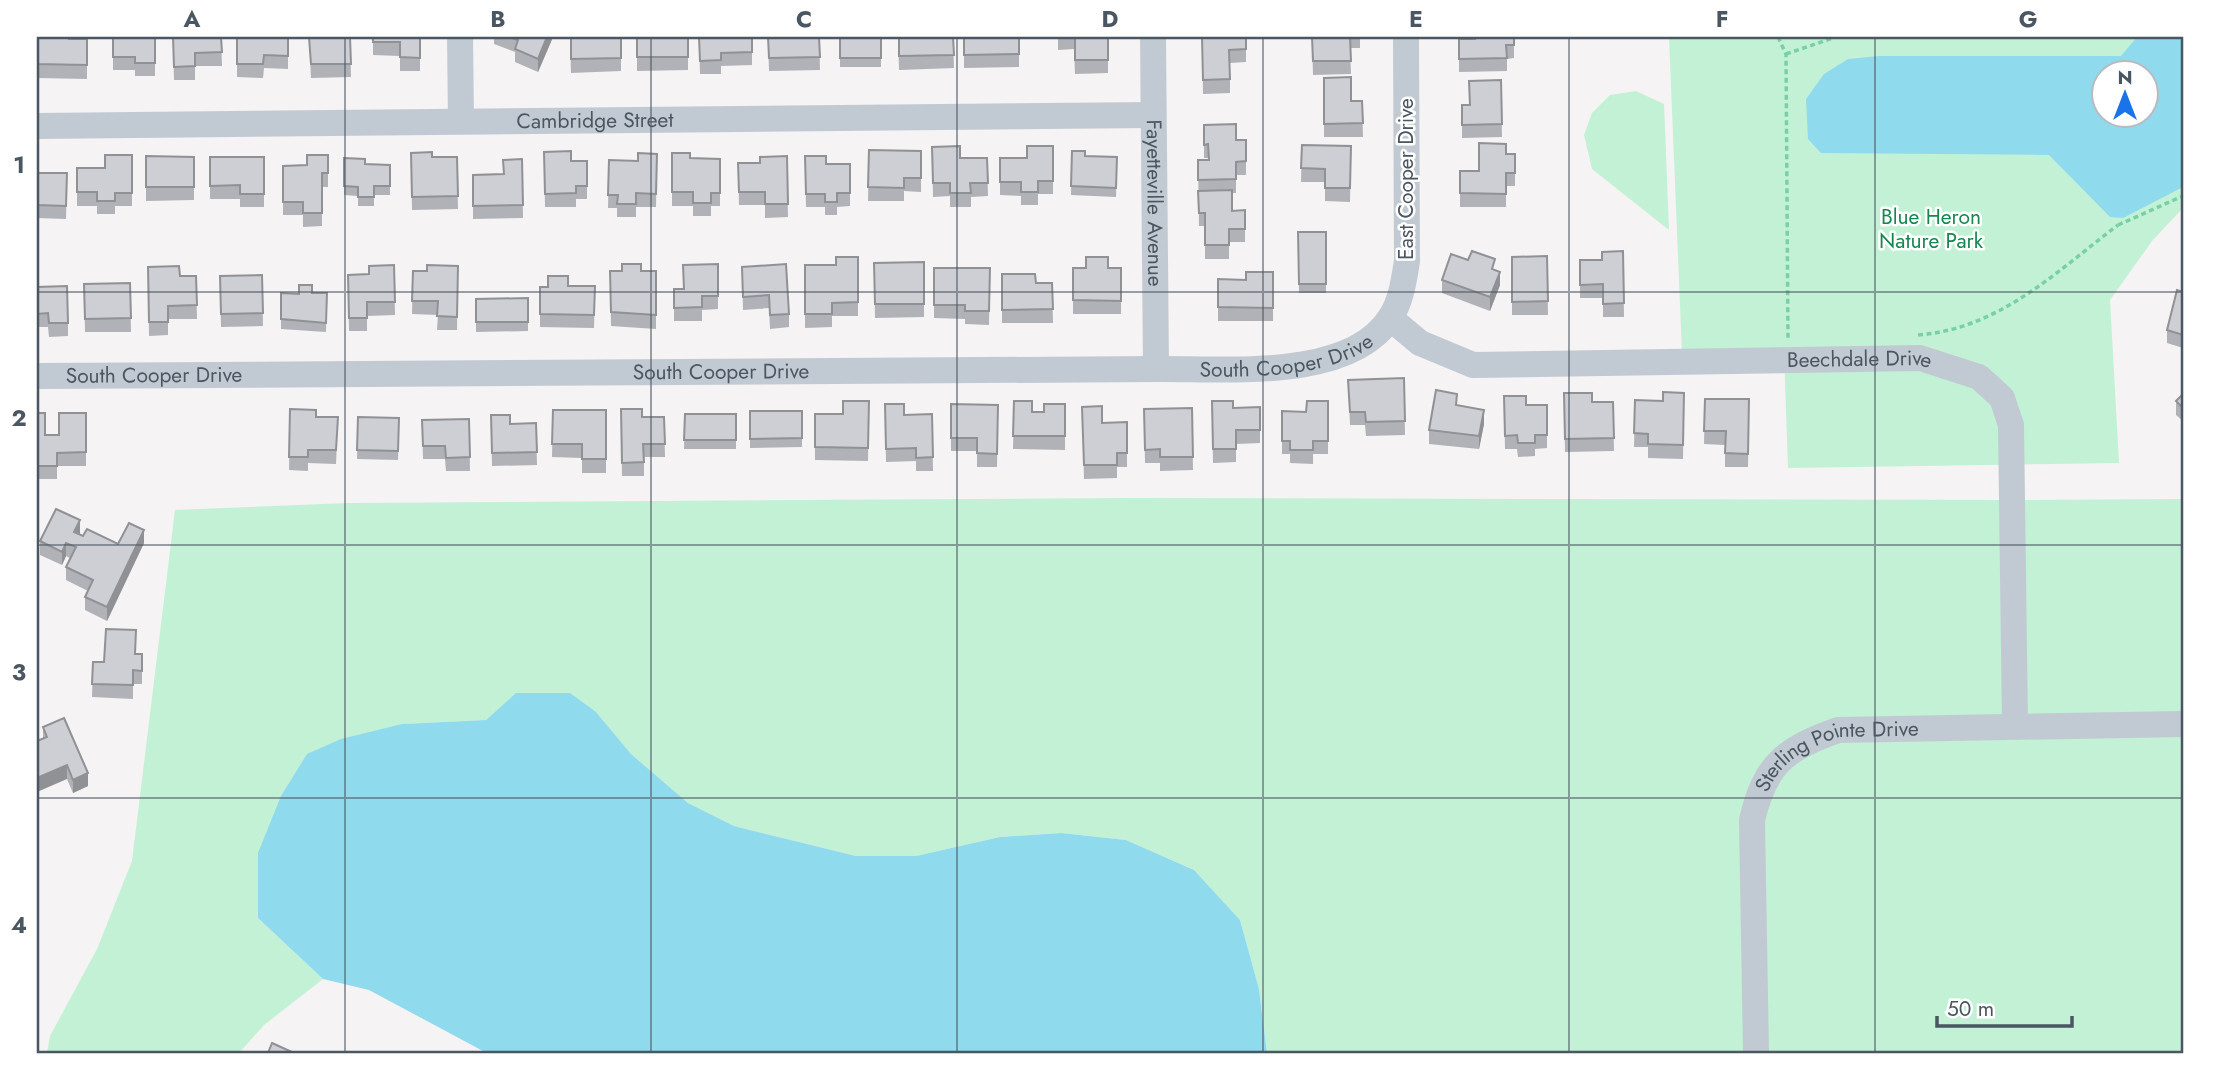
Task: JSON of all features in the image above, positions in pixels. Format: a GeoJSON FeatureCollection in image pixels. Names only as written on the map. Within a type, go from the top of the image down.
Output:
{"type":"FeatureCollection","features":[{"type":"Feature","properties":{"kind":"street"},"geometry":{"type":"LineString","coordinates":[[460,37],[461,121]]}},
{"type":"Feature","properties":{"kind":"street","name":"Fayetteville Avenue"},"geometry":{"type":"LineString","coordinates":[[1153,37],[1156,369]]}},
{"type":"Feature","properties":{"kind":"street","name":"East Cooper Drive"},"geometry":{"type":"LineString","coordinates":[[1390,318],[1404,285],[1408,261],[1406,37]]}},
{"type":"Feature","properties":{"kind":"street","name":"Cambridge Street"},"geometry":{"type":"LineString","coordinates":[[37,126],[1153,115]]}},
{"type":"Feature","properties":{"kind":"street","name":"South Cooper Drive"},"geometry":{"type":"LineString","coordinates":[[37,376],[1295,366],[1338,356],[1369,341],[1390,318]]}},
{"type":"Feature","properties":{"kind":"street","name":"Beechdale Drive"},"geometry":{"type":"LineString","coordinates":[[1390,318],[1420,344],[1473,365],[1920,358],[1979,377],[2002,398],[2011,425],[2015,726]]}},
{"type":"Feature","properties":{"kind":"street","name":"Sterling Pointe Drive"},"geometry":{"type":"LineString","coordinates":[[1756,1053],[1752,820],[1758,795],[1773,768],[1800,744],[1838,730],[2183,724]]}},
{"type":"Feature","properties":{"kind":"path"},"geometry":{"type":"LineString","coordinates":[[1778,37],[1786,54],[1788,341],[1801,340]]}},
{"type":"Feature","properties":{"kind":"path"},"geometry":{"type":"LineString","coordinates":[[1786,54],[1836,37]]}},
{"type":"Feature","properties":{"kind":"path"},"geometry":{"type":"LineString","coordinates":[[2110,229],[2183,196]]}},
{"type":"Feature","properties":{"kind":"path"},"geometry":{"type":"LineString","coordinates":[[1906,335],[1944,333],[2007,309],[2118,225]]}},
{"type":"Feature","properties":{"kind":"green space","name":"Blue Heron Nature Park"},"geometry":{"type":"Polygon","coordinates":[[[1669,37],[2183,37],[2183,208],[2152,241],[2110,300],[2119,463],[1788,468],[1784,353],[1682,353],[1669,37]]]}},
{"type":"Feature","properties":{"kind":"green space"},"geometry":{"type":"Polygon","coordinates":[[[1636,91],[1664,104],[1669,230],[1592,169],[1584,135],[1592,113],[1610,95],[1636,91]]]}},
{"type":"Feature","properties":{"kind":"green space"},"geometry":{"type":"Polygon","coordinates":[[[1129,498],[2003,500],[2006,716],[1835,720],[1767,760],[1747,1053],[1267,1053],[1259,989],[1240,920],[1194,870],[1126,840],[1061,833],[1000,837],[916,856],[856,856],[734,826],[688,803],[631,754],[596,712],[517,693],[486,720],[402,724],[258,918],[323,979],[264,1025],[239,1053],[47,1053],[50,1036],[97,949],[132,861],[175,510],[349,503],[1129,498]]]}},
{"type":"Feature","properties":{"kind":"green space"},"geometry":{"type":"Polygon","coordinates":[[[2183,499],[2183,713],[2024,716],[2021,500],[2183,499]]]}},
{"type":"Feature","properties":{"kind":"green space"},"geometry":{"type":"Polygon","coordinates":[[[2183,734],[2183,1053],[1765,1053],[1762,821],[1780,775],[1804,753],[1839,741],[2183,734]]]}},
{"type":"Feature","properties":{"kind":"water"},"geometry":{"type":"Polygon","coordinates":[[[2137,37],[2183,37],[2183,187],[2123,218],[2110,217],[2049,155],[1821,153],[1808,139],[1806,99],[1824,74],[1848,59],[1879,56],[2121,56],[2137,37]]]}},
{"type":"Feature","properties":{"kind":"water"},"geometry":{"type":"Polygon","coordinates":[[[516,693],[570,693],[596,712],[631,754],[688,803],[734,826],[856,856],[916,856],[1000,837],[1061,833],[1126,840],[1194,870],[1240,920],[1259,989],[1267,1053],[495,1053],[483,1051],[369,990],[323,979],[258,918],[258,853],[281,796],[307,754],[341,739],[402,724],[486,720],[516,693]]]}},
{"type":"Feature","properties":{"kind":"building"},"geometry":{"type":"Polygon","coordinates":[[[37,37],[87,39],[87,65],[37,64],[37,37]]]}},
{"type":"Feature","properties":{"kind":"building"},"geometry":{"type":"Polygon","coordinates":[[[113,37],[155,37],[155,63],[135,63],[135,57],[113,57],[113,37]]]}},
{"type":"Feature","properties":{"kind":"building"},"geometry":{"type":"Polygon","coordinates":[[[173,37],[221,37],[222,52],[195,53],[195,66],[174,67],[173,37]]]}},
{"type":"Feature","properties":{"kind":"building"},"geometry":{"type":"Polygon","coordinates":[[[237,37],[288,37],[288,56],[264,55],[263,64],[237,64],[237,37]]]}},
{"type":"Feature","properties":{"kind":"building"},"geometry":{"type":"Polygon","coordinates":[[[309,37],[350,37],[351,64],[311,64],[309,37]]]}},
{"type":"Feature","properties":{"kind":"building"},"geometry":{"type":"Polygon","coordinates":[[[373,37],[420,37],[420,58],[400,57],[400,42],[373,42],[373,37]]]}},
{"type":"Feature","properties":{"kind":"building"},"geometry":{"type":"Polygon","coordinates":[[[509,37],[547,37],[538,59],[515,49],[518,40],[509,37]]]}},
{"type":"Feature","properties":{"kind":"building"},"geometry":{"type":"Polygon","coordinates":[[[571,37],[621,37],[621,58],[571,59],[571,37]]]}},
{"type":"Feature","properties":{"kind":"building"},"geometry":{"type":"Polygon","coordinates":[[[637,37],[688,37],[688,57],[637,57],[637,37]]]}},
{"type":"Feature","properties":{"kind":"building"},"geometry":{"type":"Polygon","coordinates":[[[699,37],[752,37],[752,52],[721,53],[721,60],[700,61],[699,37]]]}},
{"type":"Feature","properties":{"kind":"building"},"geometry":{"type":"Polygon","coordinates":[[[768,37],[819,37],[820,57],[769,58],[768,37]]]}},
{"type":"Feature","properties":{"kind":"building"},"geometry":{"type":"Polygon","coordinates":[[[840,37],[881,37],[881,58],[840,58],[840,37]]]}},
{"type":"Feature","properties":{"kind":"building"},"geometry":{"type":"Polygon","coordinates":[[[899,37],[953,37],[954,55],[899,56],[899,37]]]}},
{"type":"Feature","properties":{"kind":"building"},"geometry":{"type":"Polygon","coordinates":[[[964,37],[1019,37],[1019,54],[964,55],[964,37]]]}},
{"type":"Feature","properties":{"kind":"building"},"geometry":{"type":"Polygon","coordinates":[[[1075,37],[1108,37],[1108,60],[1075,60],[1075,37]]]}},
{"type":"Feature","properties":{"kind":"building"},"geometry":{"type":"Polygon","coordinates":[[[1202,37],[1246,37],[1246,49],[1229,50],[1230,79],[1203,80],[1202,37]]]}},
{"type":"Feature","properties":{"kind":"building"},"geometry":{"type":"Polygon","coordinates":[[[1312,37],[1350,37],[1351,61],[1313,61],[1312,37]]]}},
{"type":"Feature","properties":{"kind":"building"},"geometry":{"type":"Polygon","coordinates":[[[1514,37],[1514,45],[1506,45],[1507,58],[1459,59],[1459,39],[1514,37]]]}},
{"type":"Feature","properties":{"kind":"building"},"geometry":{"type":"Polygon","coordinates":[[[1351,77],[1351,101],[1362,101],[1363,123],[1324,124],[1324,78],[1351,77]]]}},
{"type":"Feature","properties":{"kind":"building"},"geometry":{"type":"Polygon","coordinates":[[[1501,80],[1502,124],[1462,125],[1462,105],[1470,105],[1469,81],[1501,80]]]}},
{"type":"Feature","properties":{"kind":"building"},"geometry":{"type":"Polygon","coordinates":[[[1236,124],[1236,140],[1246,140],[1246,161],[1236,162],[1236,179],[1198,180],[1198,160],[1209,160],[1208,144],[1204,145],[1204,125],[1236,124]]]}},
{"type":"Feature","properties":{"kind":"building"},"geometry":{"type":"Polygon","coordinates":[[[1479,143],[1506,144],[1506,154],[1515,154],[1515,173],[1506,173],[1506,194],[1460,193],[1460,171],[1479,171],[1479,143]]]}},
{"type":"Feature","properties":{"kind":"building"},"geometry":{"type":"Polygon","coordinates":[[[1302,145],[1351,146],[1350,188],[1325,188],[1325,169],[1301,168],[1302,145]]]}},
{"type":"Feature","properties":{"kind":"building"},"geometry":{"type":"Polygon","coordinates":[[[960,146],[960,158],[987,158],[988,183],[970,183],[971,193],[950,193],[950,183],[933,183],[932,147],[960,146]]]}},
{"type":"Feature","properties":{"kind":"building"},"geometry":{"type":"Polygon","coordinates":[[[1027,146],[1053,146],[1053,181],[1038,181],[1038,192],[1021,192],[1021,182],[1000,182],[1000,158],[1027,158],[1027,146]]]}},
{"type":"Feature","properties":{"kind":"building"},"geometry":{"type":"Polygon","coordinates":[[[869,150],[921,151],[921,178],[904,178],[904,188],[868,187],[869,150]]]}},
{"type":"Feature","properties":{"kind":"building"},"geometry":{"type":"Polygon","coordinates":[[[571,151],[571,161],[587,161],[587,186],[576,186],[576,193],[545,194],[544,152],[571,151]]]}},
{"type":"Feature","properties":{"kind":"building"},"geometry":{"type":"Polygon","coordinates":[[[1072,151],[1085,151],[1085,156],[1117,157],[1116,188],[1071,186],[1072,151]]]}},
{"type":"Feature","properties":{"kind":"building"},"geometry":{"type":"Polygon","coordinates":[[[432,152],[432,157],[457,157],[458,196],[412,197],[411,153],[432,152]]]}},
{"type":"Feature","properties":{"kind":"building"},"geometry":{"type":"Polygon","coordinates":[[[638,153],[657,154],[656,194],[636,193],[636,204],[617,204],[618,195],[608,195],[609,160],[638,161],[638,153]]]}},
{"type":"Feature","properties":{"kind":"building"},"geometry":{"type":"Polygon","coordinates":[[[672,153],[690,153],[690,158],[720,159],[720,193],[711,193],[711,203],[693,203],[693,192],[672,192],[672,153]]]}},
{"type":"Feature","properties":{"kind":"building"},"geometry":{"type":"Polygon","coordinates":[[[105,155],[132,155],[132,193],[115,193],[115,201],[97,201],[97,192],[77,192],[77,168],[105,168],[105,155]]]}},
{"type":"Feature","properties":{"kind":"building"},"geometry":{"type":"Polygon","coordinates":[[[307,155],[328,155],[328,173],[322,173],[322,213],[303,213],[303,202],[283,202],[283,166],[307,165],[307,155]]]}},
{"type":"Feature","properties":{"kind":"building"},"geometry":{"type":"Polygon","coordinates":[[[146,156],[194,157],[194,187],[146,187],[146,156]]]}},
{"type":"Feature","properties":{"kind":"building"},"geometry":{"type":"Polygon","coordinates":[[[787,156],[788,204],[765,204],[765,192],[739,192],[738,163],[760,163],[760,157],[787,156]]]}},
{"type":"Feature","properties":{"kind":"building"},"geometry":{"type":"Polygon","coordinates":[[[805,156],[826,156],[826,164],[850,164],[850,193],[837,193],[837,202],[825,202],[825,194],[806,194],[805,156]]]}},
{"type":"Feature","properties":{"kind":"building"},"geometry":{"type":"Polygon","coordinates":[[[210,157],[264,157],[264,194],[240,194],[240,185],[210,186],[210,157]]]}},
{"type":"Feature","properties":{"kind":"building"},"geometry":{"type":"Polygon","coordinates":[[[344,158],[365,159],[365,164],[390,165],[390,186],[374,186],[374,197],[358,197],[358,187],[344,186],[344,158]]]}},
{"type":"Feature","properties":{"kind":"building"},"geometry":{"type":"Polygon","coordinates":[[[522,159],[523,205],[473,206],[473,175],[504,174],[503,160],[522,159]]]}},
{"type":"Feature","properties":{"kind":"building"},"geometry":{"type":"Polygon","coordinates":[[[37,173],[67,173],[66,206],[37,205],[37,173]]]}},
{"type":"Feature","properties":{"kind":"building"},"geometry":{"type":"Polygon","coordinates":[[[1232,190],[1232,211],[1245,210],[1245,229],[1229,229],[1229,245],[1205,245],[1205,213],[1199,213],[1198,191],[1232,190]]]}},
{"type":"Feature","properties":{"kind":"building"},"geometry":{"type":"Polygon","coordinates":[[[1298,232],[1326,232],[1326,284],[1299,284],[1298,232]]]}},
{"type":"Feature","properties":{"kind":"building"},"geometry":{"type":"Polygon","coordinates":[[[1472,251],[1495,259],[1492,269],[1500,272],[1490,297],[1442,280],[1451,254],[1468,260],[1472,251]]]}},
{"type":"Feature","properties":{"kind":"building"},"geometry":{"type":"Polygon","coordinates":[[[1623,251],[1624,303],[1603,304],[1603,284],[1580,285],[1580,260],[1602,260],[1602,252],[1623,251]]]}},
{"type":"Feature","properties":{"kind":"building"},"geometry":{"type":"Polygon","coordinates":[[[1547,256],[1548,301],[1512,302],[1512,257],[1547,256]]]}},
{"type":"Feature","properties":{"kind":"building"},"geometry":{"type":"Polygon","coordinates":[[[836,257],[858,257],[858,302],[832,303],[832,314],[805,314],[805,265],[836,265],[836,257]]]}},
{"type":"Feature","properties":{"kind":"building"},"geometry":{"type":"Polygon","coordinates":[[[1086,257],[1108,257],[1108,268],[1121,268],[1121,301],[1073,300],[1073,268],[1086,268],[1086,257]]]}},
{"type":"Feature","properties":{"kind":"building"},"geometry":{"type":"Polygon","coordinates":[[[924,262],[924,304],[875,304],[874,263],[924,262]]]}},
{"type":"Feature","properties":{"kind":"building"},"geometry":{"type":"Polygon","coordinates":[[[622,264],[641,264],[641,271],[656,271],[656,315],[611,312],[610,271],[622,271],[622,264]]]}},
{"type":"Feature","properties":{"kind":"building"},"geometry":{"type":"Polygon","coordinates":[[[718,264],[718,296],[702,296],[702,307],[674,308],[674,289],[684,289],[683,265],[718,264]]]}},
{"type":"Feature","properties":{"kind":"building"},"geometry":{"type":"Polygon","coordinates":[[[786,264],[789,314],[770,315],[769,295],[743,297],[742,267],[786,264]]]}},
{"type":"Feature","properties":{"kind":"building"},"geometry":{"type":"Polygon","coordinates":[[[394,265],[395,302],[367,302],[367,318],[349,318],[348,275],[369,274],[369,266],[394,265]]]}},
{"type":"Feature","properties":{"kind":"building"},"geometry":{"type":"Polygon","coordinates":[[[427,265],[458,266],[457,317],[437,316],[438,301],[412,301],[413,271],[427,271],[427,265]]]}},
{"type":"Feature","properties":{"kind":"building"},"geometry":{"type":"Polygon","coordinates":[[[179,266],[180,276],[196,276],[197,305],[168,306],[168,322],[149,322],[148,267],[179,266]]]}},
{"type":"Feature","properties":{"kind":"building"},"geometry":{"type":"Polygon","coordinates":[[[934,268],[990,268],[989,311],[965,311],[965,305],[934,305],[934,268]]]}},
{"type":"Feature","properties":{"kind":"building"},"geometry":{"type":"Polygon","coordinates":[[[1246,272],[1273,272],[1273,308],[1218,307],[1218,279],[1246,280],[1246,272]]]}},
{"type":"Feature","properties":{"kind":"building"},"geometry":{"type":"Polygon","coordinates":[[[1002,274],[1035,274],[1036,283],[1052,283],[1053,309],[1002,310],[1002,274]]]}},
{"type":"Feature","properties":{"kind":"building"},"geometry":{"type":"Polygon","coordinates":[[[262,275],[263,313],[221,314],[220,276],[262,275]]]}},
{"type":"Feature","properties":{"kind":"building"},"geometry":{"type":"Polygon","coordinates":[[[548,276],[568,276],[568,286],[595,286],[594,315],[540,314],[540,287],[548,287],[548,276]]]}},
{"type":"Feature","properties":{"kind":"building"},"geometry":{"type":"Polygon","coordinates":[[[130,283],[131,318],[85,319],[84,284],[130,283]]]}},
{"type":"Feature","properties":{"kind":"building"},"geometry":{"type":"Polygon","coordinates":[[[299,285],[312,285],[312,293],[327,293],[326,323],[281,319],[281,293],[299,294],[299,285]]]}},
{"type":"Feature","properties":{"kind":"building"},"geometry":{"type":"Polygon","coordinates":[[[67,286],[68,323],[49,323],[48,313],[37,314],[37,287],[67,286]]]}},
{"type":"Feature","properties":{"kind":"building"},"geometry":{"type":"Polygon","coordinates":[[[2177,290],[2183,292],[2183,335],[2167,330],[2177,290]]]}},
{"type":"Feature","properties":{"kind":"building"},"geometry":{"type":"Polygon","coordinates":[[[528,298],[528,322],[476,322],[476,299],[528,298]]]}},
{"type":"Feature","properties":{"kind":"building"},"geometry":{"type":"Polygon","coordinates":[[[1404,378],[1405,421],[1366,422],[1365,412],[1350,412],[1348,380],[1404,378]]]}},
{"type":"Feature","properties":{"kind":"building"},"geometry":{"type":"Polygon","coordinates":[[[1436,390],[1457,394],[1456,405],[1484,410],[1479,436],[1429,430],[1436,390]]]}},
{"type":"Feature","properties":{"kind":"building"},"geometry":{"type":"Polygon","coordinates":[[[1663,392],[1684,393],[1683,445],[1648,444],[1648,434],[1634,433],[1635,400],[1663,401],[1663,392]]]}},
{"type":"Feature","properties":{"kind":"building"},"geometry":{"type":"Polygon","coordinates":[[[1564,393],[1592,393],[1592,402],[1613,402],[1614,438],[1565,439],[1564,393]]]}},
{"type":"Feature","properties":{"kind":"building"},"geometry":{"type":"Polygon","coordinates":[[[2183,394],[2183,408],[2176,401],[2183,394]]]}},
{"type":"Feature","properties":{"kind":"building"},"geometry":{"type":"Polygon","coordinates":[[[1504,396],[1526,396],[1526,405],[1547,405],[1547,435],[1535,435],[1535,443],[1518,443],[1517,435],[1505,436],[1504,396]]]}},
{"type":"Feature","properties":{"kind":"building"},"geometry":{"type":"Polygon","coordinates":[[[1705,399],[1749,399],[1748,454],[1725,453],[1726,431],[1704,431],[1705,399]]]}},
{"type":"Feature","properties":{"kind":"building"},"geometry":{"type":"Polygon","coordinates":[[[843,401],[869,401],[868,448],[815,447],[815,414],[843,414],[843,401]]]}},
{"type":"Feature","properties":{"kind":"building"},"geometry":{"type":"Polygon","coordinates":[[[1014,401],[1032,401],[1032,412],[1044,412],[1044,404],[1065,404],[1065,436],[1013,436],[1014,401]]]}},
{"type":"Feature","properties":{"kind":"building"},"geometry":{"type":"Polygon","coordinates":[[[1212,401],[1233,401],[1233,408],[1260,407],[1260,430],[1236,430],[1236,449],[1213,449],[1212,401]]]}},
{"type":"Feature","properties":{"kind":"building"},"geometry":{"type":"Polygon","coordinates":[[[1307,401],[1328,401],[1328,441],[1313,441],[1313,450],[1290,450],[1290,441],[1282,441],[1282,411],[1306,412],[1307,401]]]}},
{"type":"Feature","properties":{"kind":"building"},"geometry":{"type":"Polygon","coordinates":[[[885,404],[904,404],[904,415],[932,414],[933,457],[916,458],[916,448],[886,449],[885,404]]]}},
{"type":"Feature","properties":{"kind":"building"},"geometry":{"type":"Polygon","coordinates":[[[951,404],[998,405],[997,454],[977,453],[977,438],[951,438],[951,404]]]}},
{"type":"Feature","properties":{"kind":"building"},"geometry":{"type":"Polygon","coordinates":[[[1102,406],[1102,423],[1127,422],[1127,453],[1117,453],[1117,465],[1084,465],[1082,407],[1102,406]]]}},
{"type":"Feature","properties":{"kind":"building"},"geometry":{"type":"Polygon","coordinates":[[[1192,408],[1193,457],[1160,457],[1160,449],[1145,450],[1144,409],[1192,408]]]}},
{"type":"Feature","properties":{"kind":"building"},"geometry":{"type":"Polygon","coordinates":[[[290,409],[316,410],[316,417],[338,417],[336,450],[308,450],[308,457],[289,457],[290,409]]]}},
{"type":"Feature","properties":{"kind":"building"},"geometry":{"type":"Polygon","coordinates":[[[621,409],[642,409],[642,417],[664,417],[665,444],[643,444],[644,462],[622,463],[621,409]]]}},
{"type":"Feature","properties":{"kind":"building"},"geometry":{"type":"Polygon","coordinates":[[[553,410],[606,410],[606,459],[582,459],[582,444],[552,444],[553,410]]]}},
{"type":"Feature","properties":{"kind":"building"},"geometry":{"type":"Polygon","coordinates":[[[750,411],[802,411],[802,438],[750,439],[750,411]]]}},
{"type":"Feature","properties":{"kind":"building"},"geometry":{"type":"Polygon","coordinates":[[[37,413],[45,413],[45,435],[59,435],[59,413],[86,413],[86,452],[57,453],[57,466],[37,466],[37,413]]]}},
{"type":"Feature","properties":{"kind":"building"},"geometry":{"type":"Polygon","coordinates":[[[685,414],[736,414],[736,440],[684,440],[685,414]]]}},
{"type":"Feature","properties":{"kind":"building"},"geometry":{"type":"Polygon","coordinates":[[[491,415],[510,415],[510,424],[536,423],[537,452],[492,453],[491,415]]]}},
{"type":"Feature","properties":{"kind":"building"},"geometry":{"type":"Polygon","coordinates":[[[358,417],[399,418],[398,451],[357,450],[358,417]]]}},
{"type":"Feature","properties":{"kind":"building"},"geometry":{"type":"Polygon","coordinates":[[[469,419],[470,457],[446,458],[445,446],[423,446],[422,420],[469,419]]]}},
{"type":"Feature","properties":{"kind":"building"},"geometry":{"type":"Polygon","coordinates":[[[56,509],[80,520],[74,532],[83,536],[87,529],[118,544],[129,523],[144,530],[107,607],[85,597],[93,580],[66,567],[76,547],[66,543],[62,552],[40,541],[56,509]]]}},
{"type":"Feature","properties":{"kind":"building"},"geometry":{"type":"Polygon","coordinates":[[[106,629],[136,630],[135,654],[142,654],[142,671],[133,670],[133,685],[92,684],[93,662],[104,662],[106,629]]]}},
{"type":"Feature","properties":{"kind":"building"},"geometry":{"type":"Polygon","coordinates":[[[64,718],[88,773],[73,780],[67,765],[37,778],[37,741],[47,737],[43,727],[64,718]]]}},
{"type":"Feature","properties":{"kind":"building"},"geometry":{"type":"Polygon","coordinates":[[[272,1043],[294,1053],[268,1053],[272,1043]]]}}]}
